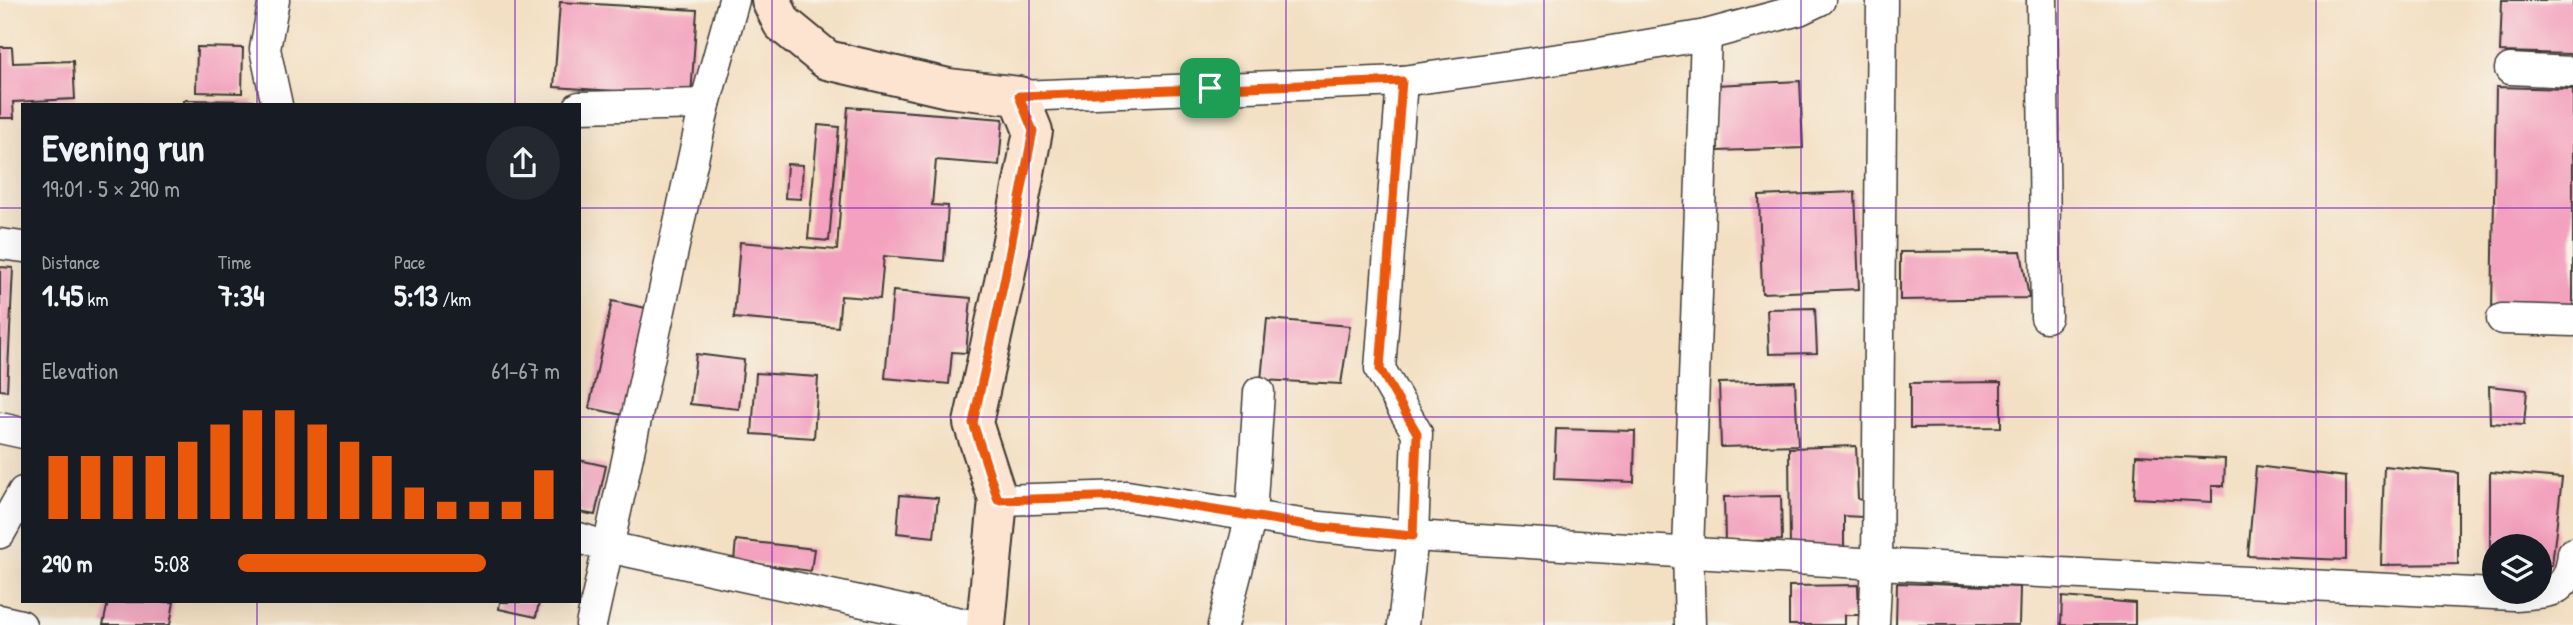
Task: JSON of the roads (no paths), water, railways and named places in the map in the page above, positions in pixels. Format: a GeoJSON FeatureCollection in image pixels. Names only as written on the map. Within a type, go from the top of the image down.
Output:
{"type":"FeatureCollection","features":[{"type":"Feature","properties":{"kind":"main road"},"geometry":{"type":"LineString","coordinates":[[771,0],[782,23],[827,60],[948,88],[1019,96],[1033,131],[973,423],[998,500],[986,625]]}},
{"type":"Feature","properties":{"kind":"street"},"geometry":{"type":"LineString","coordinates":[[274,0],[265,50],[277,103]]}},
{"type":"Feature","properties":{"kind":"street"},"geometry":{"type":"LineString","coordinates":[[591,625],[705,104],[734,0]]}},
{"type":"Feature","properties":{"kind":"street"},"geometry":{"type":"LineString","coordinates":[[1019,96],[1402,81],[1706,35],[1799,10],[1820,0]]}},
{"type":"Feature","properties":{"kind":"street"},"geometry":{"type":"LineString","coordinates":[[1874,625],[1877,564],[1882,0]]}},
{"type":"Feature","properties":{"kind":"street"},"geometry":{"type":"LineString","coordinates":[[2042,0],[2046,317]]}},
{"type":"Feature","properties":{"kind":"street"},"geometry":{"type":"LineString","coordinates":[[1690,625],[1688,551],[1706,35]]}},
{"type":"Feature","properties":{"kind":"street"},"geometry":{"type":"LineString","coordinates":[[2510,69],[2573,72]]}},
{"type":"Feature","properties":{"kind":"street"},"geometry":{"type":"LineString","coordinates":[[1402,81],[1380,369],[1417,433],[1413,536],[1403,625]]}},
{"type":"Feature","properties":{"kind":"street"},"geometry":{"type":"LineString","coordinates":[[581,107],[705,104]]}},
{"type":"Feature","properties":{"kind":"street"},"geometry":{"type":"LineString","coordinates":[[0,244],[21,247]]}},
{"type":"Feature","properties":{"kind":"street"},"geometry":{"type":"LineString","coordinates":[[2502,319],[2573,321]]}},
{"type":"Feature","properties":{"kind":"street"},"geometry":{"type":"LineString","coordinates":[[1223,625],[1251,516],[1259,392]]}},
{"type":"Feature","properties":{"kind":"street"},"geometry":{"type":"LineString","coordinates":[[0,428],[21,433]]}},
{"type":"Feature","properties":{"kind":"street"},"geometry":{"type":"LineString","coordinates":[[0,533],[21,496]]}},
{"type":"Feature","properties":{"kind":"street"},"geometry":{"type":"LineString","coordinates":[[998,500],[1127,496],[1320,527],[1413,536],[1877,564],[2514,595],[2546,592],[2563,585],[2571,570],[2573,553]]}},
{"type":"Feature","properties":{"kind":"street"},"geometry":{"type":"LineString","coordinates":[[581,539],[608,547],[970,625]]}},
{"type":"Feature","properties":{"kind":"street"},"geometry":{"type":"LineString","coordinates":[[0,620],[21,625]]}}]}
